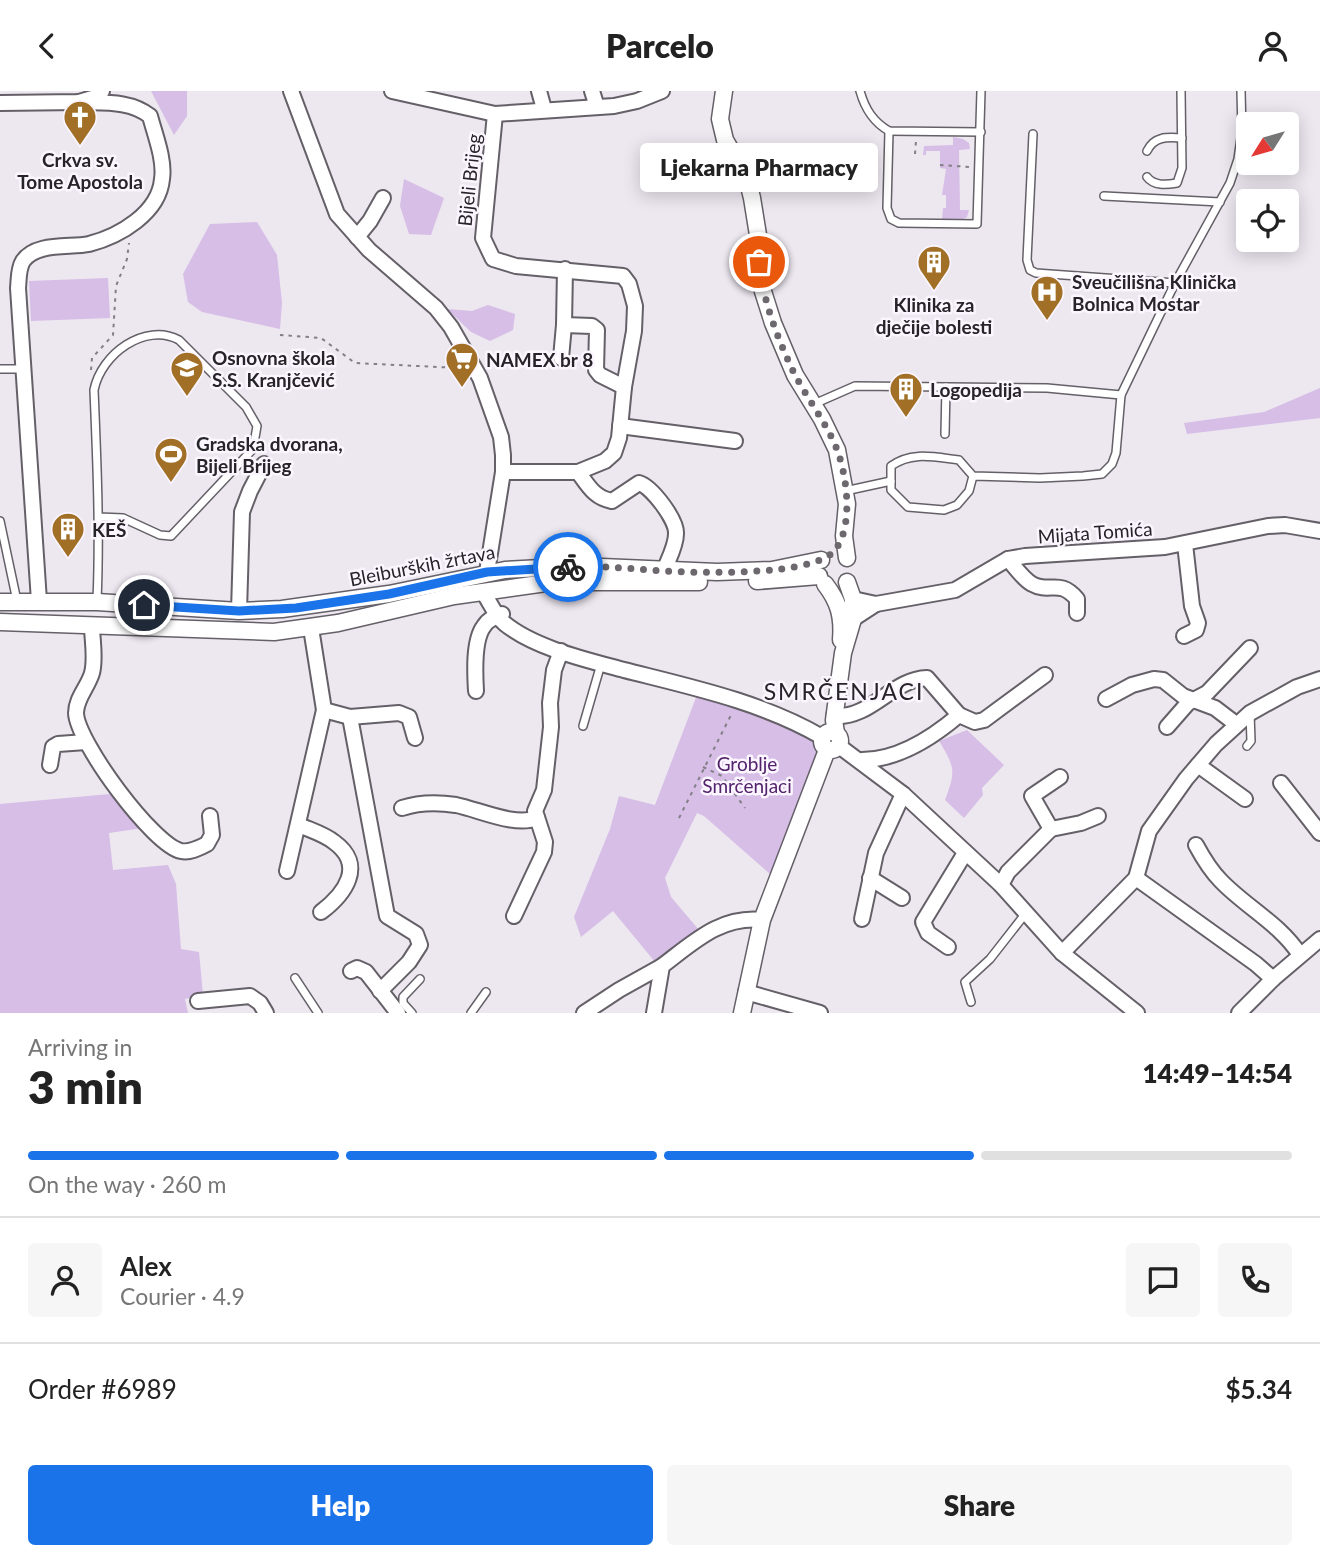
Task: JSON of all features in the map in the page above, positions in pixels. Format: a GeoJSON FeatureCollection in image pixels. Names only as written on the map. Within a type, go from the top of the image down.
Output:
{"type":"FeatureCollection","features":[{"type":"Feature","properties":{"kind":"street"},"geometry":{"type":"LineString","coordinates":[[79,102],[99,96],[102,91]]}},
{"type":"Feature","properties":{"kind":"street"},"geometry":{"type":"LineString","coordinates":[[291,91],[316,152],[326,190],[337,215],[369,250],[436,309],[451,327],[474,368],[501,437],[503,473],[487,572]]}},
{"type":"Feature","properties":{"kind":"street"},"geometry":{"type":"LineString","coordinates":[[392,91],[495,114],[597,107],[637,101],[662,91]]}},
{"type":"Feature","properties":{"kind":"street"},"geometry":{"type":"LineString","coordinates":[[539,91],[544,109]]}},
{"type":"Feature","properties":{"kind":"street"},"geometry":{"type":"LineString","coordinates":[[592,91],[597,107]]}},
{"type":"Feature","properties":{"kind":"street"},"geometry":{"type":"LineString","coordinates":[[723,91],[720,119],[725,140],[747,178],[758,235],[761,285],[772,323],[795,375],[837,450],[845,491],[847,519],[844,536],[829,566],[833,594],[840,609],[841,635],[831,713],[846,749]]}},
{"type":"Feature","properties":{"kind":"street"},"geometry":{"type":"LineString","coordinates":[[9,99],[130,104],[142,109],[150,116],[163,178],[157,198],[148,212],[128,226],[89,244],[44,249],[30,254],[23,261],[18,288],[40,601]]}},
{"type":"Feature","properties":{"kind":"street","name":"Bijeli Brijeg"},"geometry":{"type":"LineString","coordinates":[[495,114],[483,238],[493,259],[516,266],[623,276],[629,284],[635,306],[619,438],[614,453],[606,461],[578,472],[503,473]]}},
{"type":"Feature","properties":{"kind":"street"},"geometry":{"type":"LineString","coordinates":[[357,237],[383,198]]}},
{"type":"Feature","properties":{"kind":"street"},"geometry":{"type":"LineString","coordinates":[[561,358],[565,269]]}},
{"type":"Feature","properties":{"kind":"street"},"geometry":{"type":"LineString","coordinates":[[564,324],[597,330],[596,370],[600,375],[624,387]]}},
{"type":"Feature","properties":{"kind":"street"},"geometry":{"type":"LineString","coordinates":[[620,426],[735,441]]}},
{"type":"Feature","properties":{"kind":"street"},"geometry":{"type":"LineString","coordinates":[[239,611],[242,512],[264,464]]}},
{"type":"Feature","properties":{"kind":"street"},"geometry":{"type":"LineString","coordinates":[[578,472],[593,492],[606,500],[612,501],[639,483],[652,492],[675,526],[676,539],[664,571]]}},
{"type":"Feature","properties":{"kind":"street","name":"Mijata Tomića"},"geometry":{"type":"LineString","coordinates":[[853,599],[876,604],[955,590],[1008,559],[1040,553],[1185,544],[1268,526],[1285,525],[1320,531]]}},
{"type":"Feature","properties":{"kind":"street"},"geometry":{"type":"LineString","coordinates":[[1184,636],[1196,630],[1198,623],[1192,606],[1185,544]]}},
{"type":"Feature","properties":{"kind":"street"},"geometry":{"type":"LineString","coordinates":[[1008,559],[1030,583],[1064,587],[1070,591],[1077,599],[1077,613]]}},
{"type":"Feature","properties":{"kind":"street","name":"Bleiburških žrtava"},"geometry":{"type":"LineString","coordinates":[[0,602],[97,602],[239,611],[311,607],[389,594],[487,572],[579,566],[664,571],[772,570],[809,564],[829,566]]}},
{"type":"Feature","properties":{"kind":"street"},"geometry":{"type":"LineString","coordinates":[[829,566],[839,587],[848,582]]}},
{"type":"Feature","properties":{"kind":"street"},"geometry":{"type":"LineString","coordinates":[[829,566],[852,568],[848,582],[853,599],[853,619],[843,653],[834,716],[846,749]]}},
{"type":"Feature","properties":{"kind":"street","name":"Bleiburških žrtava"},"geometry":{"type":"LineString","coordinates":[[0,622],[274,632],[311,628],[454,596],[553,582],[771,581],[829,566]]}},
{"type":"Feature","properties":{"kind":"street"},"geometry":{"type":"LineString","coordinates":[[502,618],[502,600],[512,589]]}},
{"type":"Feature","properties":{"kind":"street","name":"Bleiburških žrtava"},"geometry":{"type":"LineString","coordinates":[[483,592],[502,618]]}},
{"type":"Feature","properties":{"kind":"street","name":"Mijata Tomića"},"geometry":{"type":"LineString","coordinates":[[853,619],[876,604]]}},
{"type":"Feature","properties":{"kind":"street"},"geometry":{"type":"LineString","coordinates":[[476,691],[475,664],[482,628],[489,620],[502,618],[561,651],[738,702],[806,727],[846,749],[903,794],[1001,885],[1062,953],[1137,1013]]}},
{"type":"Feature","properties":{"kind":"street"},"geometry":{"type":"LineString","coordinates":[[92,625],[92,674],[76,709],[78,723],[86,741],[124,798],[169,846],[183,852],[207,844],[212,835],[210,816]]}},
{"type":"Feature","properties":{"kind":"street"},"geometry":{"type":"LineString","coordinates":[[287,871],[324,711],[311,628]]}},
{"type":"Feature","properties":{"kind":"street"},"geometry":{"type":"LineString","coordinates":[[1167,727],[1188,703],[1214,686],[1250,648]]}},
{"type":"Feature","properties":{"kind":"street"},"geometry":{"type":"LineString","coordinates":[[514,916],[544,852],[545,842],[535,811],[544,790],[551,727],[551,692],[554,670],[561,651]]}},
{"type":"Feature","properties":{"kind":"street"},"geometry":{"type":"LineString","coordinates":[[834,716],[854,715],[914,678],[927,678],[959,715],[975,722],[984,720],[1045,675]]}},
{"type":"Feature","properties":{"kind":"street"},"geometry":{"type":"LineString","coordinates":[[1106,699],[1132,685],[1154,679],[1163,680],[1183,696],[1214,708],[1236,725]]}},
{"type":"Feature","properties":{"kind":"street"},"geometry":{"type":"LineString","coordinates":[[1062,953],[1136,878],[1150,831],[1198,765],[1250,713],[1297,687],[1320,679]]}},
{"type":"Feature","properties":{"kind":"street"},"geometry":{"type":"LineString","coordinates":[[324,711],[350,717],[399,713],[409,716],[415,738]]}},
{"type":"Feature","properties":{"kind":"street"},"geometry":{"type":"LineString","coordinates":[[846,749],[885,759],[912,747],[959,715]]}},
{"type":"Feature","properties":{"kind":"street"},"geometry":{"type":"LineString","coordinates":[[350,717],[387,916],[416,934],[420,945],[409,962],[380,991]]}},
{"type":"Feature","properties":{"kind":"street"},"geometry":{"type":"LineString","coordinates":[[50,765],[53,747],[86,741]]}},
{"type":"Feature","properties":{"kind":"street"},"geometry":{"type":"LineString","coordinates":[[742,1013],[762,920],[775,881],[822,767],[846,749]]}},
{"type":"Feature","properties":{"kind":"street"},"geometry":{"type":"LineString","coordinates":[[822,767],[846,749]]}},
{"type":"Feature","properties":{"kind":"street"},"geometry":{"type":"LineString","coordinates":[[1198,765],[1245,799]]}},
{"type":"Feature","properties":{"kind":"street"},"geometry":{"type":"LineString","coordinates":[[1051,829],[1032,796],[1060,777]]}},
{"type":"Feature","properties":{"kind":"street"},"geometry":{"type":"LineString","coordinates":[[1281,783],[1320,833]]}},
{"type":"Feature","properties":{"kind":"street"},"geometry":{"type":"LineString","coordinates":[[862,919],[876,853],[903,794]]}},
{"type":"Feature","properties":{"kind":"street"},"geometry":{"type":"LineString","coordinates":[[402,808],[420,802],[455,805],[520,822],[537,818]]}},
{"type":"Feature","properties":{"kind":"street"},"geometry":{"type":"LineString","coordinates":[[1001,885],[1014,866],[1051,829],[1081,823],[1098,816]]}},
{"type":"Feature","properties":{"kind":"street"},"geometry":{"type":"LineString","coordinates":[[299,825],[334,842],[350,864],[348,884],[333,903],[321,912]]}},
{"type":"Feature","properties":{"kind":"street"},"geometry":{"type":"LineString","coordinates":[[1196,845],[1220,880],[1277,928],[1300,955]]}},
{"type":"Feature","properties":{"kind":"street"},"geometry":{"type":"LineString","coordinates":[[948,947],[928,933],[923,922],[965,853]]}},
{"type":"Feature","properties":{"kind":"street"},"geometry":{"type":"LineString","coordinates":[[870,878],[902,898]]}},
{"type":"Feature","properties":{"kind":"street"},"geometry":{"type":"LineString","coordinates":[[1136,878],[1273,979]]}},
{"type":"Feature","properties":{"kind":"street"},"geometry":{"type":"LineString","coordinates":[[584,1013],[663,965],[714,929],[745,918],[762,920]]}},
{"type":"Feature","properties":{"kind":"street"},"geometry":{"type":"LineString","coordinates":[[1239,1013],[1273,979],[1320,939]]}},
{"type":"Feature","properties":{"kind":"street"},"geometry":{"type":"LineString","coordinates":[[654,1013],[663,965]]}},
{"type":"Feature","properties":{"kind":"street"},"geometry":{"type":"LineString","coordinates":[[351,971],[357,968],[366,972],[398,1013]]}},
{"type":"Feature","properties":{"kind":"street"},"geometry":{"type":"LineString","coordinates":[[746,992],[820,1013]]}},
{"type":"Feature","properties":{"kind":"street"},"geometry":{"type":"LineString","coordinates":[[198,1000],[250,996],[260,1003],[267,1013]]}},
{"type":"Feature","properties":{"kind":"lane"},"geometry":{"type":"LineString","coordinates":[[860,91],[864,106],[881,126],[889,131],[981,132]]}},
{"type":"Feature","properties":{"kind":"lane"},"geometry":{"type":"LineString","coordinates":[[889,131],[887,208],[891,219],[899,223],[977,224],[981,91]]}},
{"type":"Feature","properties":{"kind":"lane"},"geometry":{"type":"LineString","coordinates":[[1147,177],[1154,184],[1177,183],[1182,168],[1181,91]]}},
{"type":"Feature","properties":{"kind":"lane"},"geometry":{"type":"LineString","coordinates":[[973,476],[969,491],[957,505],[943,510],[908,507],[891,490],[891,465],[902,457],[920,455],[959,460],[973,476],[1040,478],[1102,474],[1112,464],[1116,453],[1121,395],[1175,283],[1230,183],[1238,159],[1242,131],[1241,91]]}},
{"type":"Feature","properties":{"kind":"lane"},"geometry":{"type":"LineString","coordinates":[[1032,134],[1027,260],[1030,270],[1036,273],[1175,283]]}},
{"type":"Feature","properties":{"kind":"lane"},"geometry":{"type":"LineString","coordinates":[[1147,151],[1153,142],[1161,137],[1182,138]]}},
{"type":"Feature","properties":{"kind":"lane"},"geometry":{"type":"LineString","coordinates":[[1104,196],[1220,202]]}},
{"type":"Feature","properties":{"kind":"lane"},"geometry":{"type":"LineString","coordinates":[[97,602],[99,517],[95,384],[104,366],[132,340],[160,333],[170,335],[179,340],[246,407],[257,426],[253,449],[172,535],[160,535],[123,518],[99,517]]}},
{"type":"Feature","properties":{"kind":"lane"},"geometry":{"type":"LineString","coordinates":[[0,369],[23,369]]}},
{"type":"Feature","properties":{"kind":"lane"},"geometry":{"type":"LineString","coordinates":[[813,404],[855,386],[1047,388],[1121,395]]}},
{"type":"Feature","properties":{"kind":"lane"},"geometry":{"type":"LineString","coordinates":[[944,433],[946,387]]}},
{"type":"Feature","properties":{"kind":"lane"},"geometry":{"type":"LineString","coordinates":[[845,491],[891,481]]}},
{"type":"Feature","properties":{"kind":"lane"},"geometry":{"type":"LineString","coordinates":[[0,521],[17,601]]}},
{"type":"Feature","properties":{"kind":"lane"},"geometry":{"type":"LineString","coordinates":[[583,726],[601,664]]}},
{"type":"Feature","properties":{"kind":"lane"},"geometry":{"type":"LineString","coordinates":[[1247,746],[1251,741],[1250,713]]}},
{"type":"Feature","properties":{"kind":"lane"},"geometry":{"type":"LineString","coordinates":[[971,1002],[965,982],[990,959],[1026,913]]}},
{"type":"Feature","properties":{"kind":"lane"},"geometry":{"type":"LineString","coordinates":[[295,978],[318,1013]]}},
{"type":"Feature","properties":{"kind":"lane"},"geometry":{"type":"LineString","coordinates":[[412,1013],[403,1003],[403,997],[420,979]]}},
{"type":"Feature","properties":{"kind":"lane"},"geometry":{"type":"LineString","coordinates":[[471,1013],[486,992]]}},
{"type":"Feature","properties":{"kind":"path"},"geometry":{"type":"LineString","coordinates":[[915,154],[916,131]]}},
{"type":"Feature","properties":{"kind":"path"},"geometry":{"type":"LineString","coordinates":[[940,165],[978,166]]}},
{"type":"Feature","properties":{"kind":"path"},"geometry":{"type":"LineString","coordinates":[[95,384],[90,366],[92,358],[113,335],[116,286],[127,259],[129,243]]}},
{"type":"Feature","properties":{"kind":"path"},"geometry":{"type":"LineString","coordinates":[[279,335],[321,338],[355,363],[474,368]]}},
{"type":"Feature","properties":{"kind":"path"},"geometry":{"type":"LineString","coordinates":[[679,818],[738,702]]}},
{"type":"Feature","properties":{"kind":"path"},"geometry":{"type":"LineString","coordinates":[[703,767],[722,776],[745,808]]}},
{"type":"Feature","properties":{"kind":"green space"},"geometry":{"type":"Polygon","coordinates":[[[151,91],[187,91],[187,116],[174,135],[151,91]]]}},
{"type":"Feature","properties":{"kind":"green space"},"geometry":{"type":"Polygon","coordinates":[[[953,137],[969,143],[970,149],[959,150],[960,210],[969,210],[967,217],[962,220],[942,220],[943,208],[946,208],[946,195],[942,195],[946,169],[940,168],[940,151],[926,151],[926,155],[923,155],[924,146],[953,145],[953,137]]]}},
{"type":"Feature","properties":{"kind":"green space"},"geometry":{"type":"Polygon","coordinates":[[[404,179],[444,198],[431,235],[409,234],[400,206],[404,179]]]}},
{"type":"Feature","properties":{"kind":"green space"},"geometry":{"type":"Polygon","coordinates":[[[257,222],[277,255],[282,303],[280,329],[202,312],[188,302],[183,274],[210,224],[257,222]]]}},
{"type":"Feature","properties":{"kind":"green space"},"geometry":{"type":"Polygon","coordinates":[[[108,278],[110,318],[31,321],[29,281],[108,278]]]}},
{"type":"Feature","properties":{"kind":"green space"},"geometry":{"type":"Polygon","coordinates":[[[488,305],[515,314],[513,330],[490,341],[471,332],[447,309],[472,311],[488,305]]]}},
{"type":"Feature","properties":{"kind":"green space"},"geometry":{"type":"Polygon","coordinates":[[[1320,388],[1320,418],[1187,434],[1184,423],[1264,412],[1320,388]]]}},
{"type":"Feature","properties":{"kind":"green space","name":"Groblje Smrčenjaci"},"geometry":{"type":"Polygon","coordinates":[[[697,695],[798,727],[820,749],[814,773],[770,874],[704,816],[697,813],[665,878],[671,897],[699,930],[676,950],[655,962],[613,911],[581,937],[574,917],[610,829],[619,796],[655,805],[697,695]]]}},
{"type":"Feature","properties":{"kind":"green space"},"geometry":{"type":"Polygon","coordinates":[[[967,730],[1004,765],[982,788],[983,795],[964,818],[945,800],[952,769],[939,741],[967,730]]]}},
{"type":"Feature","properties":{"kind":"green space"},"geometry":{"type":"Polygon","coordinates":[[[110,794],[143,828],[109,833],[113,870],[168,865],[176,884],[181,949],[199,952],[203,995],[185,999],[188,1013],[0,1013],[0,804],[110,794]]]}},
{"type":"Feature","properties":{"kind":"way so far"},"geometry":{"type":"LineString","coordinates":[[568,567],[717,572],[772,570],[809,564],[834,553],[844,536],[847,519],[844,483],[837,450],[795,375],[772,323],[761,285],[759,262]]}},
{"type":"Feature","properties":{"kind":"place","name":"Crkva sv. Tome Apostola"},"geometry":{"type":"Point","coordinates":[80,147]}},
{"type":"Feature","properties":{"kind":"place","name":"Ljekarna Pharmacy"},"geometry":{"type":"Point","coordinates":[759,262]}},
{"type":"Feature","properties":{"kind":"place","name":"Klinika za dječije bolesti"},"geometry":{"type":"Point","coordinates":[934,292]}},
{"type":"Feature","properties":{"kind":"place","name":"Sveučilišna Klinička Bolnica Mostar"},"geometry":{"type":"Point","coordinates":[1047,322]}},
{"type":"Feature","properties":{"kind":"place","name":"NAMEX br 8"},"geometry":{"type":"Point","coordinates":[462,389]}},
{"type":"Feature","properties":{"kind":"place","name":"Osnovna škola S.S. Kranjčević"},"geometry":{"type":"Point","coordinates":[187,398]}},
{"type":"Feature","properties":{"kind":"place","name":"Logopedija"},"geometry":{"type":"Point","coordinates":[906,419]}},
{"type":"Feature","properties":{"kind":"place","name":"Gradska dvorana, Bijeli Brijeg"},"geometry":{"type":"Point","coordinates":[171,484]}},
{"type":"Feature","properties":{"kind":"place","name":"KEŠ"},"geometry":{"type":"Point","coordinates":[68,559]}},
{"type":"Feature","properties":{"kind":"district","name":"SMRČENJACI"},"geometry":{"type":"Point","coordinates":[844,691]}},
{"type":"Feature","properties":{"kind":"route"},"geometry":{"type":"LineString","coordinates":[[144,605],[239,611],[311,607],[389,594],[487,572],[568,567]]}}]}
